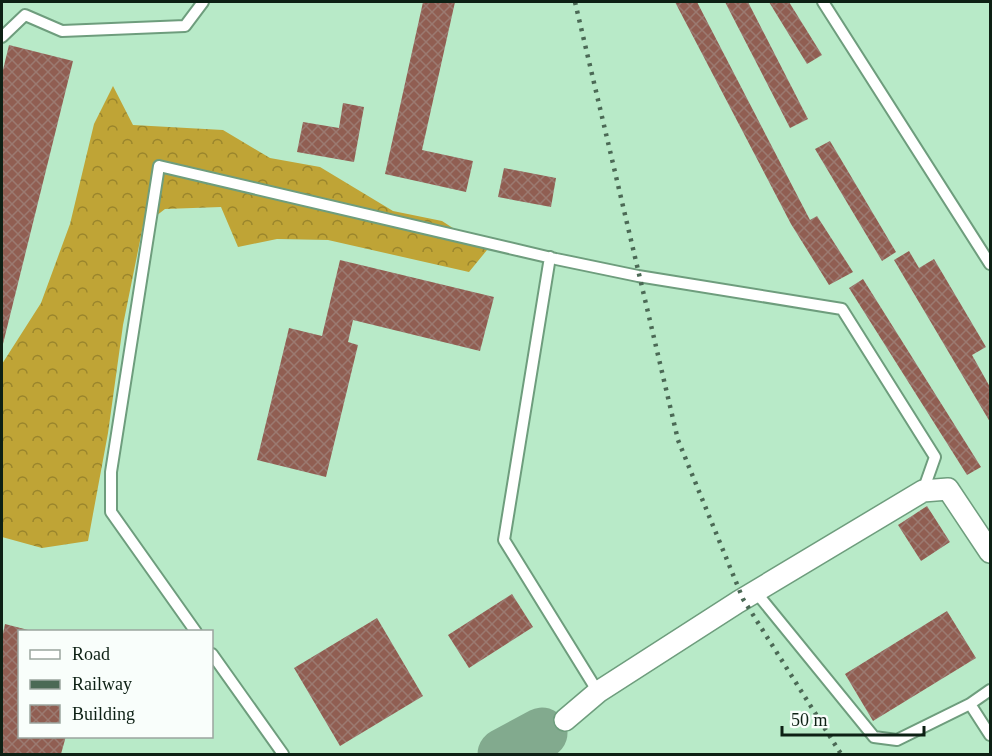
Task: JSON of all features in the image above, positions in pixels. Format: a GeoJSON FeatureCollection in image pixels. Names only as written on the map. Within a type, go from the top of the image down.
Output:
{"type":"FeatureCollection","features":[{"type":"Feature","properties":{"kind":"street"},"geometry":{"type":"LineString","coordinates":[[565,720],[598,692],[755,591],[923,491],[948,489],[990,552]]}},
{"type":"Feature","properties":{"kind":"lane"},"geometry":{"type":"LineString","coordinates":[[2,37],[25,15],[62,31],[185,26],[202,2]]}},
{"type":"Feature","properties":{"kind":"lane"},"geometry":{"type":"LineString","coordinates":[[823,2],[990,264]]}},
{"type":"Feature","properties":{"kind":"lane"},"geometry":{"type":"LineString","coordinates":[[195,630],[111,512],[111,472],[159,166],[638,276],[842,309],[935,457],[923,491]]}},
{"type":"Feature","properties":{"kind":"lane"},"geometry":{"type":"LineString","coordinates":[[550,257],[504,540],[598,692]]}},
{"type":"Feature","properties":{"kind":"lane"},"geometry":{"type":"LineString","coordinates":[[755,591],[874,738],[897,740],[970,704],[990,690]]}},
{"type":"Feature","properties":{"kind":"lane"},"geometry":{"type":"LineString","coordinates":[[213,655],[283,754]]}},
{"type":"Feature","properties":{"kind":"lane"},"geometry":{"type":"LineString","coordinates":[[970,704],[990,735]]}},
{"type":"Feature","properties":{"kind":"green space"},"geometry":{"type":"Polygon","coordinates":[[[113,86],[133,125],[223,130],[270,158],[320,167],[393,211],[442,221],[487,250],[469,272],[328,240],[277,239],[238,247],[221,207],[165,209],[143,226],[123,325],[108,433],[88,541],[42,548],[2,537],[2,364],[41,303],[70,224],[94,124],[113,86]]]}},
{"type":"Feature","properties":{"kind":"building"},"geometry":{"type":"Polygon","coordinates":[[[423,2],[455,2],[422,150],[473,161],[466,192],[385,174],[423,2]]]}},
{"type":"Feature","properties":{"kind":"building"},"geometry":{"type":"Polygon","coordinates":[[[675,2],[697,2],[810,220],[817,216],[853,272],[829,285],[791,224],[675,2]]]}},
{"type":"Feature","properties":{"kind":"building"},"geometry":{"type":"Polygon","coordinates":[[[725,2],[748,2],[808,119],[790,128],[725,2]]]}},
{"type":"Feature","properties":{"kind":"building"},"geometry":{"type":"Polygon","coordinates":[[[769,2],[789,2],[822,55],[807,64],[769,2]]]}},
{"type":"Feature","properties":{"kind":"building"},"geometry":{"type":"Polygon","coordinates":[[[9,45],[73,61],[2,348],[2,74],[9,45]]]}},
{"type":"Feature","properties":{"kind":"building"},"geometry":{"type":"Polygon","coordinates":[[[343,103],[364,107],[354,162],[297,152],[303,122],[339,128],[343,103]]]}},
{"type":"Feature","properties":{"kind":"building"},"geometry":{"type":"Polygon","coordinates":[[[830,141],[896,252],[882,261],[815,149],[830,141]]]}},
{"type":"Feature","properties":{"kind":"building"},"geometry":{"type":"Polygon","coordinates":[[[504,168],[556,178],[551,207],[498,197],[504,168]]]}},
{"type":"Feature","properties":{"kind":"building"},"geometry":{"type":"Polygon","coordinates":[[[909,251],[919,268],[934,259],[986,347],[972,355],[990,387],[990,422],[894,260],[909,251]]]}},
{"type":"Feature","properties":{"kind":"building"},"geometry":{"type":"Polygon","coordinates":[[[340,260],[494,297],[480,351],[353,320],[348,342],[358,345],[326,477],[257,460],[289,328],[322,336],[340,260]]]}},
{"type":"Feature","properties":{"kind":"building"},"geometry":{"type":"Polygon","coordinates":[[[863,279],[981,467],[967,475],[849,288],[863,279]]]}},
{"type":"Feature","properties":{"kind":"building"},"geometry":{"type":"Polygon","coordinates":[[[927,506],[950,542],[921,561],[898,525],[927,506]]]}},
{"type":"Feature","properties":{"kind":"building"},"geometry":{"type":"Polygon","coordinates":[[[512,594],[533,627],[469,668],[448,635],[512,594]]]}},
{"type":"Feature","properties":{"kind":"building"},"geometry":{"type":"Polygon","coordinates":[[[947,611],[976,658],[873,721],[845,674],[947,611]]]}},
{"type":"Feature","properties":{"kind":"building"},"geometry":{"type":"Polygon","coordinates":[[[377,618],[423,696],[340,746],[294,668],[377,618]]]}},
{"type":"Feature","properties":{"kind":"building"},"geometry":{"type":"Polygon","coordinates":[[[5,624],[28,630],[18,630],[18,738],[65,738],[61,754],[2,754],[2,638],[5,624]]]}},
{"type":"Feature","properties":{"kind":"taxiway"},"geometry":{"type":"LineString","coordinates":[[503,754],[542,733]]}},
{"type":"Feature","properties":{"kind":"railway"},"geometry":{"type":"LineString","coordinates":[[575,2],[678,440],[743,599],[841,754]]}}]}
